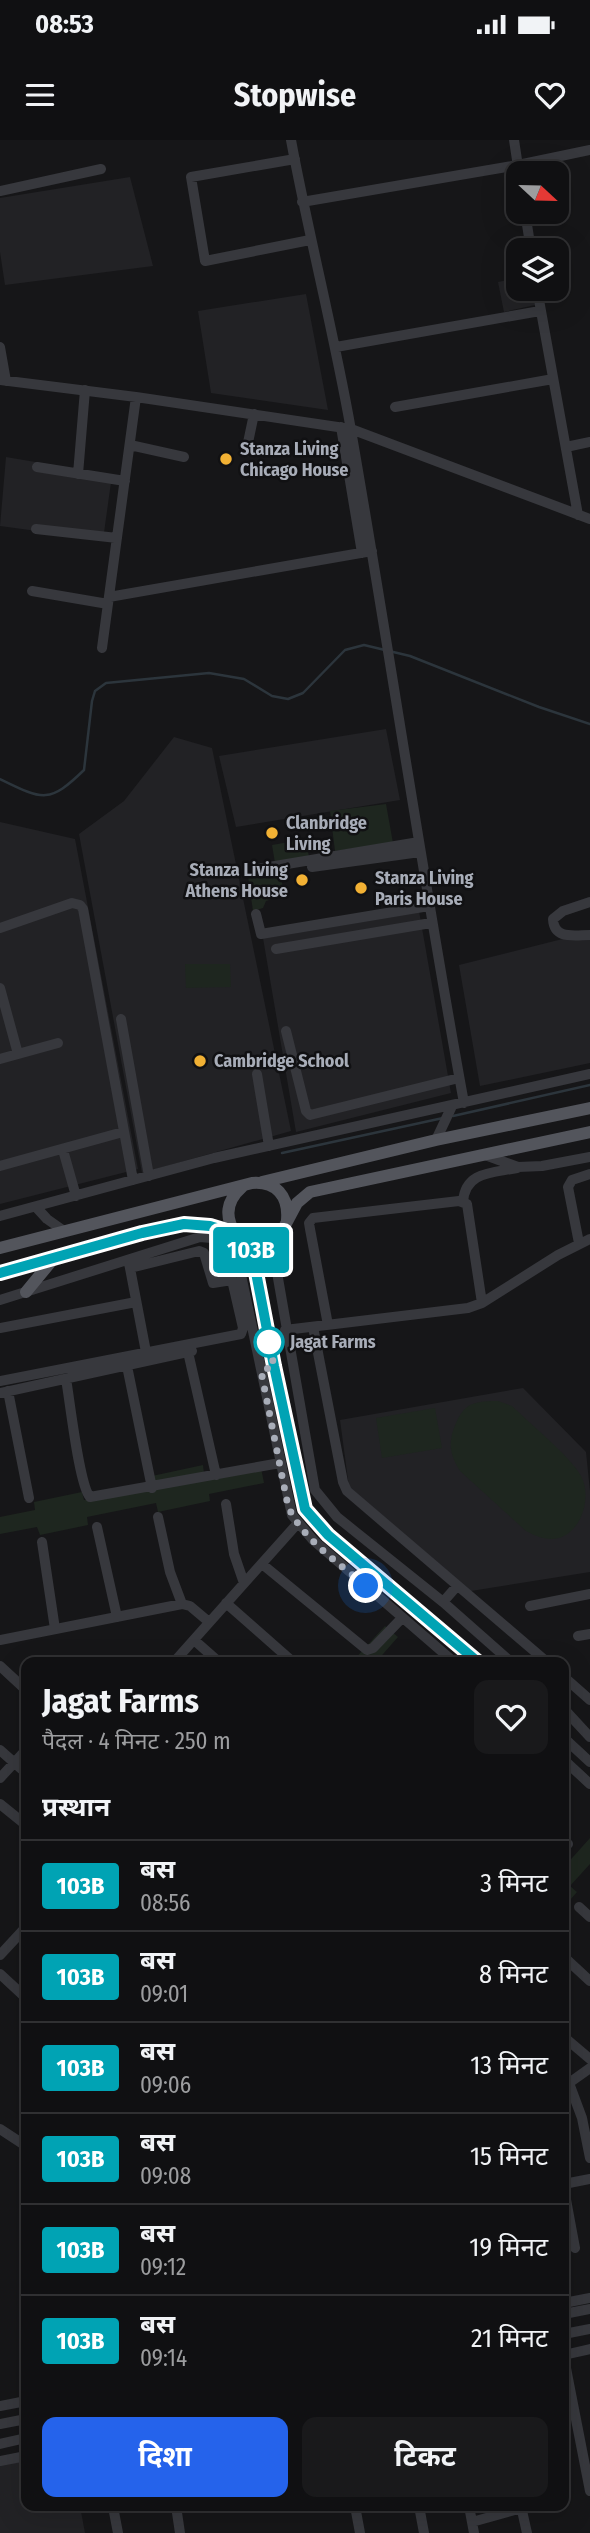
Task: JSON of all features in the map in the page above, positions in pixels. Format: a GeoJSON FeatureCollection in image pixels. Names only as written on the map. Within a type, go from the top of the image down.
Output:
{"type":"FeatureCollection","features":[{"type":"Feature","properties":{"kind":"main road"},"geometry":{"type":"LineString","coordinates":[[0,1248],[438,1135],[590,1108]]}},
{"type":"Feature","properties":{"kind":"main road"},"geometry":{"type":"LineString","coordinates":[[0,1273],[142,1233],[184,1224],[210,1226],[236,1234],[248,1242],[265,1242],[281,1233],[296,1203],[310,1192],[590,1132]]}},
{"type":"Feature","properties":{"kind":"main road"},"geometry":{"type":"LineString","coordinates":[[262,1182],[280,1191],[288,1210],[287,1220]]}},
{"type":"Feature","properties":{"kind":"main road"},"geometry":{"type":"LineString","coordinates":[[236,1234],[227,1215],[234,1194],[242,1187]]}},
{"type":"Feature","properties":{"kind":"main road"},"geometry":{"type":"LineString","coordinates":[[26,1292],[54,1258]]}},
{"type":"Feature","properties":{"kind":"street"},"geometry":{"type":"LineString","coordinates":[[291,140],[310,240],[336,347],[346,428],[367,552],[385,630],[431,923],[464,1103]]}},
{"type":"Feature","properties":{"kind":"street"},"geometry":{"type":"LineString","coordinates":[[514,140],[518,161]]}},
{"type":"Feature","properties":{"kind":"street"},"geometry":{"type":"LineString","coordinates":[[549,161],[590,150]]}},
{"type":"Feature","properties":{"kind":"street"},"geometry":{"type":"LineString","coordinates":[[295,159],[191,177],[205,261],[310,240]]}},
{"type":"Feature","properties":{"kind":"street"},"geometry":{"type":"LineString","coordinates":[[0,191],[101,169]]}},
{"type":"Feature","properties":{"kind":"street"},"geometry":{"type":"LineString","coordinates":[[302,202],[506,171]]}},
{"type":"Feature","properties":{"kind":"street"},"geometry":{"type":"LineString","coordinates":[[539,301],[578,515]]}},
{"type":"Feature","properties":{"kind":"street"},"geometry":{"type":"LineString","coordinates":[[336,347],[540,310]]}},
{"type":"Feature","properties":{"kind":"street"},"geometry":{"type":"LineString","coordinates":[[0,347],[3,381],[85,390],[346,428],[590,519]]}},
{"type":"Feature","properties":{"kind":"street"},"geometry":{"type":"LineString","coordinates":[[395,407],[553,379]]}},
{"type":"Feature","properties":{"kind":"street"},"geometry":{"type":"LineString","coordinates":[[78,474],[85,390]]}},
{"type":"Feature","properties":{"kind":"street"},"geometry":{"type":"LineString","coordinates":[[102,648],[136,397]]}},
{"type":"Feature","properties":{"kind":"street"},"geometry":{"type":"LineString","coordinates":[[246,452],[254,414]]}},
{"type":"Feature","properties":{"kind":"street"},"geometry":{"type":"LineString","coordinates":[[566,447],[590,442]]}},
{"type":"Feature","properties":{"kind":"street"},"geometry":{"type":"LineString","coordinates":[[130,445],[184,457]]}},
{"type":"Feature","properties":{"kind":"street"},"geometry":{"type":"LineString","coordinates":[[37,467],[125,481]]}},
{"type":"Feature","properties":{"kind":"street"},"geometry":{"type":"LineString","coordinates":[[36,529],[117,538]]}},
{"type":"Feature","properties":{"kind":"street"},"geometry":{"type":"LineString","coordinates":[[32,592],[108,600],[367,552]]}},
{"type":"Feature","properties":{"kind":"street"},"geometry":{"type":"LineString","coordinates":[[312,867],[420,847]]}},
{"type":"Feature","properties":{"kind":"street"},"geometry":{"type":"LineString","coordinates":[[257,869],[420,847]]}},
{"type":"Feature","properties":{"kind":"street"},"geometry":{"type":"LineString","coordinates":[[590,902],[563,911],[553,919],[554,929],[558,933],[590,935]]}},
{"type":"Feature","properties":{"kind":"street"},"geometry":{"type":"LineString","coordinates":[[0,928],[72,903],[80,905],[133,1180]]}},
{"type":"Feature","properties":{"kind":"street"},"geometry":{"type":"LineString","coordinates":[[256,914],[261,934],[429,906]]}},
{"type":"Feature","properties":{"kind":"street"},"geometry":{"type":"LineString","coordinates":[[276,949],[431,923]]}},
{"type":"Feature","properties":{"kind":"street"},"geometry":{"type":"LineString","coordinates":[[0,988],[18,1054]]}},
{"type":"Feature","properties":{"kind":"street"},"geometry":{"type":"LineString","coordinates":[[121,1020],[141,1118],[149,1176]]}},
{"type":"Feature","properties":{"kind":"street"},"geometry":{"type":"LineString","coordinates":[[286,1031],[306,1111],[310,1115],[459,1078]]}},
{"type":"Feature","properties":{"kind":"street"},"geometry":{"type":"LineString","coordinates":[[0,1059],[58,1043]]}},
{"type":"Feature","properties":{"kind":"street"},"geometry":{"type":"LineString","coordinates":[[257,1074],[269,1146]]}},
{"type":"Feature","properties":{"kind":"street"},"geometry":{"type":"LineString","coordinates":[[0,1216],[269,1146],[450,1110],[464,1103],[590,1074]]}},
{"type":"Feature","properties":{"kind":"street"},"geometry":{"type":"LineString","coordinates":[[438,1135],[450,1110]]}},
{"type":"Feature","properties":{"kind":"street"},"geometry":{"type":"LineString","coordinates":[[0,1166],[124,1132]]}},
{"type":"Feature","properties":{"kind":"street"},"geometry":{"type":"LineString","coordinates":[[63,1150],[76,1196]]}},
{"type":"Feature","properties":{"kind":"street"},"geometry":{"type":"LineString","coordinates":[[483,1154],[518,1167]]}},
{"type":"Feature","properties":{"kind":"street"},"geometry":{"type":"LineString","coordinates":[[482,1303],[468,1207],[463,1202],[464,1189],[480,1175],[590,1157]]}},
{"type":"Feature","properties":{"kind":"street"},"geometry":{"type":"LineString","coordinates":[[577,1160],[584,1175],[572,1180],[568,1187],[579,1242]]}},
{"type":"Feature","properties":{"kind":"street"},"geometry":{"type":"LineString","coordinates":[[328,1325],[310,1229],[311,1219],[463,1202]]}},
{"type":"Feature","properties":{"kind":"street"},"geometry":{"type":"LineString","coordinates":[[36,1207],[64,1231]]}},
{"type":"Feature","properties":{"kind":"street"},"geometry":{"type":"LineString","coordinates":[[281,1233],[275,1261],[315,1490],[337,1517],[443,1602],[505,1657]]}},
{"type":"Feature","properties":{"kind":"street"},"geometry":{"type":"LineString","coordinates":[[129,1264],[200,1237],[223,1239],[237,1256],[288,1506],[313,1540],[448,1657]]}},
{"type":"Feature","properties":{"kind":"street"},"geometry":{"type":"LineString","coordinates":[[285,1330],[462,1309],[482,1303],[579,1242],[590,1239]]}},
{"type":"Feature","properties":{"kind":"street"},"geometry":{"type":"LineString","coordinates":[[248,1242],[301,1493],[311,1518],[472,1657]]}},
{"type":"Feature","properties":{"kind":"street"},"geometry":{"type":"LineString","coordinates":[[0,1300],[129,1264],[199,1251],[204,1253],[213,1283],[232,1280],[243,1328],[241,1334],[235,1336],[0,1381]]}},
{"type":"Feature","properties":{"kind":"street"},"geometry":{"type":"LineString","coordinates":[[129,1264],[146,1352]]}},
{"type":"Feature","properties":{"kind":"street"},"geometry":{"type":"LineString","coordinates":[[0,1328],[136,1302]]}},
{"type":"Feature","properties":{"kind":"street"},"geometry":{"type":"LineString","coordinates":[[313,1327],[344,1486],[382,1522],[541,1657]]}},
{"type":"Feature","properties":{"kind":"street"},"geometry":{"type":"LineString","coordinates":[[29,1498],[4,1392],[254,1338]]}},
{"type":"Feature","properties":{"kind":"street"},"geometry":{"type":"LineString","coordinates":[[188,1352],[216,1475]]}},
{"type":"Feature","properties":{"kind":"street"},"geometry":{"type":"LineString","coordinates":[[127,1366],[152,1488]]}},
{"type":"Feature","properties":{"kind":"street"},"geometry":{"type":"LineString","coordinates":[[261,1371],[274,1366]]}},
{"type":"Feature","properties":{"kind":"street"},"geometry":{"type":"LineString","coordinates":[[66,1379],[87,1494],[92,1497],[280,1463]]}},
{"type":"Feature","properties":{"kind":"street"},"geometry":{"type":"LineString","coordinates":[[226,1504],[234,1554],[244,1583]]}},
{"type":"Feature","properties":{"kind":"street"},"geometry":{"type":"LineString","coordinates":[[158,1517],[170,1572],[182,1604]]}},
{"type":"Feature","properties":{"kind":"street"},"geometry":{"type":"LineString","coordinates":[[179,1657],[298,1523]]}},
{"type":"Feature","properties":{"kind":"street"},"geometry":{"type":"LineString","coordinates":[[97,1527],[117,1617]]}},
{"type":"Feature","properties":{"kind":"street"},"geometry":{"type":"LineString","coordinates":[[42,1542],[55,1629]]}},
{"type":"Feature","properties":{"kind":"street"},"geometry":{"type":"LineString","coordinates":[[262,1564],[367,1650],[373,1648],[402,1618]]}},
{"type":"Feature","properties":{"kind":"street"},"geometry":{"type":"LineString","coordinates":[[443,1602],[457,1586]]}},
{"type":"Feature","properties":{"kind":"street"},"geometry":{"type":"LineString","coordinates":[[530,1606],[590,1594]]}},
{"type":"Feature","properties":{"kind":"street"},"geometry":{"type":"LineString","coordinates":[[226,1603],[287,1657]]}},
{"type":"Feature","properties":{"kind":"street"},"geometry":{"type":"LineString","coordinates":[[0,1640],[182,1604],[190,1606],[209,1622]]}},
{"type":"Feature","properties":{"kind":"street"},"geometry":{"type":"LineString","coordinates":[[578,1636],[590,1634]]}},
{"type":"Feature","properties":{"kind":"street"},"geometry":{"type":"LineString","coordinates":[[194,1640],[213,1657]]}},
{"type":"Feature","properties":{"kind":"street"},"geometry":{"type":"LineString","coordinates":[[0,1666],[21,1685]]}},
{"type":"Feature","properties":{"kind":"street"},"geometry":{"type":"LineString","coordinates":[[569,1681],[590,1700]]}},
{"type":"Feature","properties":{"kind":"street"},"geometry":{"type":"LineString","coordinates":[[569,1713],[590,1737]]}},
{"type":"Feature","properties":{"kind":"street"},"geometry":{"type":"LineString","coordinates":[[569,1743],[590,1762]]}},
{"type":"Feature","properties":{"kind":"street"},"geometry":{"type":"LineString","coordinates":[[0,1750],[21,1769]]}},
{"type":"Feature","properties":{"kind":"street"},"geometry":{"type":"LineString","coordinates":[[0,1778],[21,1755]]}},
{"type":"Feature","properties":{"kind":"street"},"geometry":{"type":"LineString","coordinates":[[569,1765],[590,1784]]}},
{"type":"Feature","properties":{"kind":"street"},"geometry":{"type":"LineString","coordinates":[[0,1804],[21,1821]]}},
{"type":"Feature","properties":{"kind":"street"},"geometry":{"type":"LineString","coordinates":[[579,1908],[590,1917]]}},
{"type":"Feature","properties":{"kind":"street"},"geometry":{"type":"LineString","coordinates":[[0,1955],[21,1932]]}},
{"type":"Feature","properties":{"kind":"street"},"geometry":{"type":"LineString","coordinates":[[569,1962],[590,1981]]}},
{"type":"Feature","properties":{"kind":"street"},"geometry":{"type":"LineString","coordinates":[[0,1974],[21,1993]]}},
{"type":"Feature","properties":{"kind":"street"},"geometry":{"type":"LineString","coordinates":[[569,2041],[590,2059]]}},
{"type":"Feature","properties":{"kind":"street"},"geometry":{"type":"LineString","coordinates":[[569,2081],[590,2068]]}},
{"type":"Feature","properties":{"kind":"street"},"geometry":{"type":"LineString","coordinates":[[569,2089],[587,2126],[590,2158]]}},
{"type":"Feature","properties":{"kind":"street"},"geometry":{"type":"LineString","coordinates":[[0,2129],[21,2143]]}},
{"type":"Feature","properties":{"kind":"street"},"geometry":{"type":"LineString","coordinates":[[569,2185],[590,2179]]}},
{"type":"Feature","properties":{"kind":"street"},"geometry":{"type":"LineString","coordinates":[[569,2214],[575,2248]]}},
{"type":"Feature","properties":{"kind":"street"},"geometry":{"type":"LineString","coordinates":[[569,2302],[590,2298]]}},
{"type":"Feature","properties":{"kind":"street"},"geometry":{"type":"LineString","coordinates":[[569,2313],[590,2309]]}},
{"type":"Feature","properties":{"kind":"street"},"geometry":{"type":"LineString","coordinates":[[569,2333],[590,2329]]}},
{"type":"Feature","properties":{"kind":"street"},"geometry":{"type":"LineString","coordinates":[[569,2355],[590,2349]]}},
{"type":"Feature","properties":{"kind":"street"},"geometry":{"type":"LineString","coordinates":[[569,2382],[590,2491]]}},
{"type":"Feature","properties":{"kind":"street"},"geometry":{"type":"LineString","coordinates":[[0,2406],[21,2402]]}},
{"type":"Feature","properties":{"kind":"street"},"geometry":{"type":"LineString","coordinates":[[0,2424],[21,2420]]}},
{"type":"Feature","properties":{"kind":"street"},"geometry":{"type":"LineString","coordinates":[[0,2444],[21,2439]]}},
{"type":"Feature","properties":{"kind":"street"},"geometry":{"type":"LineString","coordinates":[[0,2461],[21,2457]]}},
{"type":"Feature","properties":{"kind":"street"},"geometry":{"type":"LineString","coordinates":[[114,2511],[118,2533]]}},
{"type":"Feature","properties":{"kind":"street"},"geometry":{"type":"LineString","coordinates":[[177,2511],[180,2533]]}},
{"type":"Feature","properties":{"kind":"street"},"geometry":{"type":"LineString","coordinates":[[356,2511],[360,2533]]}},
{"type":"Feature","properties":{"kind":"street"},"geometry":{"type":"LineString","coordinates":[[419,2511],[424,2533]]}},
{"type":"Feature","properties":{"kind":"street"},"geometry":{"type":"LineString","coordinates":[[470,2511],[474,2533]]}},
{"type":"Feature","properties":{"kind":"street"},"geometry":{"type":"LineString","coordinates":[[472,2522],[509,2511]]}},
{"type":"Feature","properties":{"kind":"street"},"geometry":{"type":"LineString","coordinates":[[523,2511],[527,2533]]}},
{"type":"Feature","properties":{"kind":"shaded area"},"geometry":{"type":"Polygon","coordinates":[[[130,177],[153,266],[5,285],[0,252],[0,198],[130,177]]]}},
{"type":"Feature","properties":{"kind":"shaded area"},"geometry":{"type":"Polygon","coordinates":[[[506,280],[506,301],[534,301],[535,305],[504,312],[498,282],[506,280]]]}},
{"type":"Feature","properties":{"kind":"shaded area"},"geometry":{"type":"Polygon","coordinates":[[[306,294],[328,410],[211,393],[198,311],[306,294]]]}},
{"type":"Feature","properties":{"kind":"shaded area"},"geometry":{"type":"Polygon","coordinates":[[[6,457],[112,475],[103,540],[0,526],[6,457]]]}},
{"type":"Feature","properties":{"kind":"shaded area"},"geometry":{"type":"Polygon","coordinates":[[[386,729],[400,800],[236,827],[219,756],[386,729]]]}},
{"type":"Feature","properties":{"kind":"shaded area"},"geometry":{"type":"Polygon","coordinates":[[[174,737],[212,748],[291,1131],[142,1173],[79,834],[124,801],[174,737]]]}},
{"type":"Feature","properties":{"kind":"shaded area"},"geometry":{"type":"Polygon","coordinates":[[[386,804],[393,843],[335,851],[330,811],[386,804]]]}},
{"type":"Feature","properties":{"kind":"shaded area"},"geometry":{"type":"Polygon","coordinates":[[[0,822],[75,839],[138,1169],[0,1204],[0,822]]]}},
{"type":"Feature","properties":{"kind":"shaded area"},"geometry":{"type":"Polygon","coordinates":[[[306,839],[309,857],[275,863],[272,845],[306,839]]]}},
{"type":"Feature","properties":{"kind":"shaded area"},"geometry":{"type":"Polygon","coordinates":[[[280,870],[284,895],[266,901],[263,908],[253,911],[248,876],[280,870]]]}},
{"type":"Feature","properties":{"kind":"shaded area"},"geometry":{"type":"Polygon","coordinates":[[[419,911],[451,1093],[296,1132],[263,938],[419,911]]]}},
{"type":"Feature","properties":{"kind":"shaded area"},"geometry":{"type":"Polygon","coordinates":[[[590,932],[590,1063],[480,1086],[459,965],[590,932]]]}},
{"type":"Feature","properties":{"kind":"shaded area"},"geometry":{"type":"Polygon","coordinates":[[[185,964],[230,964],[231,987],[186,988],[185,964]]]}},
{"type":"Feature","properties":{"kind":"shaded area"},"geometry":{"type":"Polygon","coordinates":[[[523,1388],[586,1452],[590,1491],[590,1572],[471,1591],[349,1487],[340,1420],[523,1388]]]}},
{"type":"Feature","properties":{"kind":"shaded area"},"geometry":{"type":"Polygon","coordinates":[[[498,1401],[512,1406],[559,1450],[576,1468],[584,1482],[585,1505],[580,1520],[571,1531],[560,1538],[549,1539],[526,1531],[456,1465],[451,1442],[460,1415],[470,1405],[498,1401]]]}},
{"type":"Feature","properties":{"kind":"shaded area"},"geometry":{"type":"Polygon","coordinates":[[[435,1408],[442,1448],[382,1458],[376,1418],[435,1408]]]}},
{"type":"Feature","properties":{"kind":"shaded area"},"geometry":{"type":"Polygon","coordinates":[[[260,1463],[264,1483],[209,1494],[210,1501],[158,1512],[156,1503],[87,1517],[88,1525],[40,1535],[37,1527],[0,1534],[0,1517],[35,1510],[34,1502],[82,1492],[84,1500],[154,1486],[152,1476],[203,1465],[204,1474],[260,1463]]]}},
{"type":"Feature","properties":{"kind":"shaded area"},"geometry":{"type":"Polygon","coordinates":[[[385,1626],[398,1637],[380,1657],[357,1657],[385,1626]]]}},
{"type":"Feature","properties":{"kind":"shaded area"},"geometry":{"type":"Polygon","coordinates":[[[590,1838],[590,1864],[570,1886],[577,1892],[569,1901],[569,1861],[590,1838]]]}},
{"type":"Feature","properties":{"kind":"shaded area"},"geometry":{"type":"Polygon","coordinates":[[[21,2461],[21,2511],[81,2511],[85,2533],[0,2533],[0,2465],[21,2461]]]}},
{"type":"Feature","properties":{"kind":"waterway"},"geometry":{"type":"LineString","coordinates":[[0,779],[26,791],[45,795],[62,789],[72,781],[84,770],[95,691],[106,683],[209,673],[244,679],[272,696],[288,699],[303,693],[345,650],[364,645],[410,656],[539,707],[590,724]]}},
{"type":"Feature","properties":{"kind":"waterway"},"geometry":{"type":"LineString","coordinates":[[453,1116],[590,1085]]}},
{"type":"Feature","properties":{"kind":"waterway"},"geometry":{"type":"LineString","coordinates":[[282,1153],[443,1118]]}},
{"type":"Feature","properties":{"kind":"bus line","name":"103B"},"geometry":{"type":"LineString","coordinates":[[0,1273],[142,1233],[184,1224],[210,1226],[236,1234],[248,1242],[305,1509],[328,1535],[472,1657]]}},
{"type":"Feature","properties":{"kind":"place","name":"Stanza Living Chicago House"},"geometry":{"type":"Point","coordinates":[226,459]}},
{"type":"Feature","properties":{"kind":"place","name":"Clanbridge Living"},"geometry":{"type":"Point","coordinates":[272,833]}},
{"type":"Feature","properties":{"kind":"place","name":"Stanza Living Athens House"},"geometry":{"type":"Point","coordinates":[302,880]}},
{"type":"Feature","properties":{"kind":"place","name":"Stanza Living Paris House"},"geometry":{"type":"Point","coordinates":[361,888]}},
{"type":"Feature","properties":{"kind":"place","name":"Cambridge School"},"geometry":{"type":"Point","coordinates":[200,1061]}},
{"type":"Feature","properties":{"kind":"place","name":"Jagat Farms"},"geometry":{"type":"Point","coordinates":[269,1342]}},
{"type":"Feature","properties":{"kind":"route"},"geometry":{"type":"LineString","coordinates":[[269,1342],[268,1339],[274,1366],[261,1371],[288,1506],[305,1532],[366,1586]]}}]}
